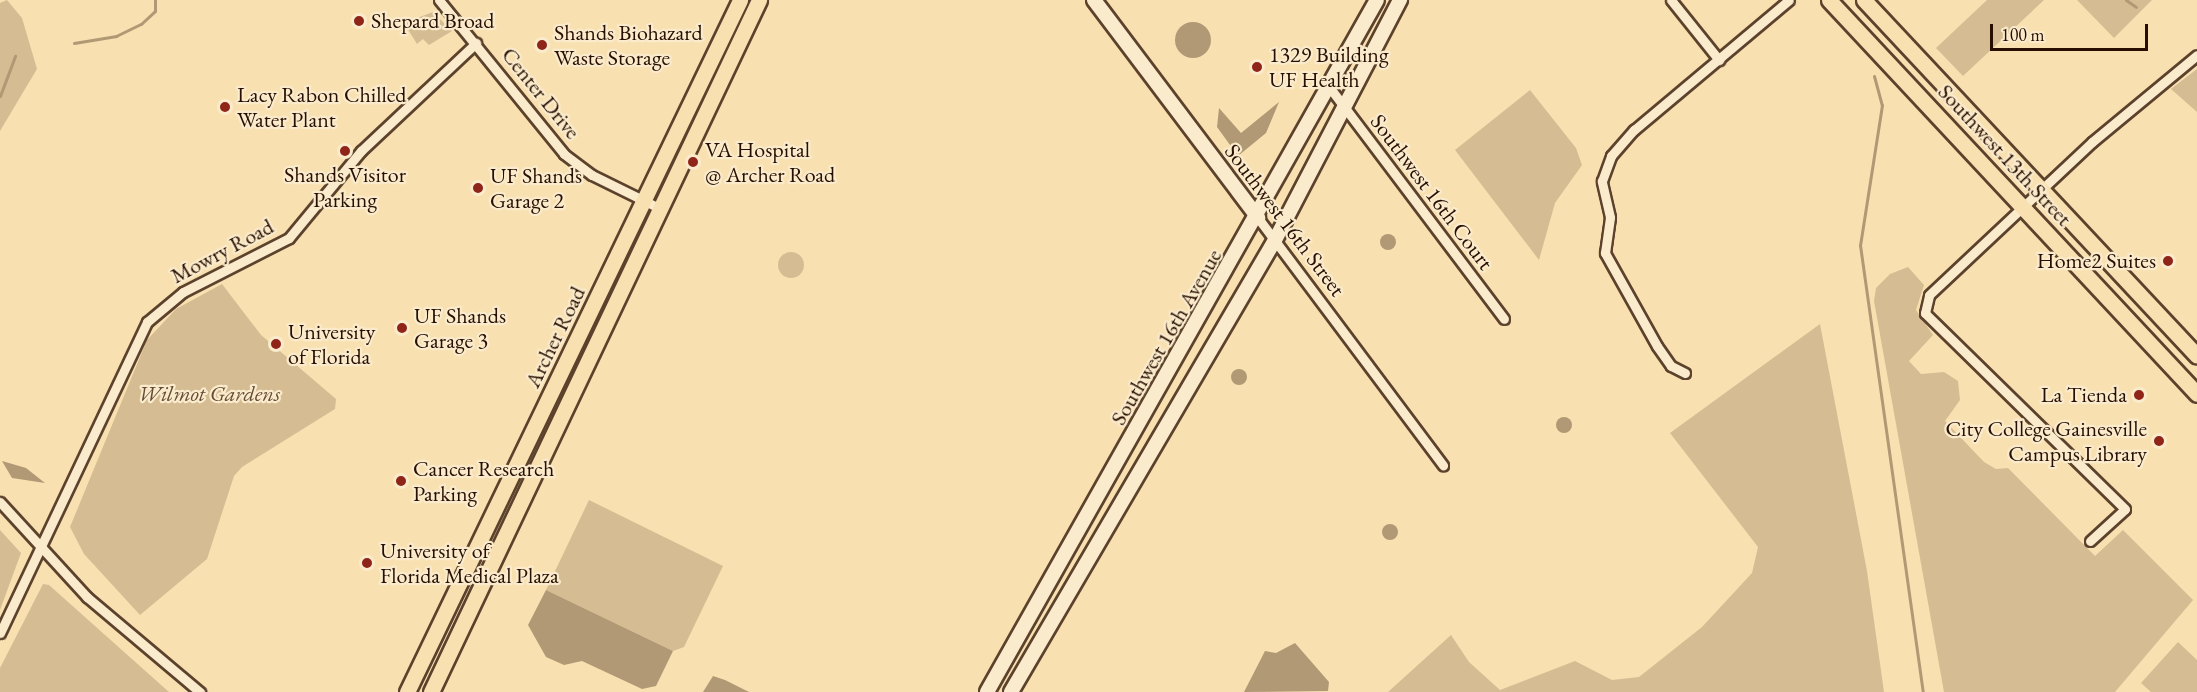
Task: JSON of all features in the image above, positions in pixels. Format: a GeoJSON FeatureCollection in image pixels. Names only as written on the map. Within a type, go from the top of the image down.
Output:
{"type":"FeatureCollection","features":[{"type":"Feature","properties":{"kind":"main road","name":"Archer Road"},"geometry":{"type":"LineString","coordinates":[[407,692],[646,202],[740,0]]}},
{"type":"Feature","properties":{"kind":"main road","name":"Archer Road"},"geometry":{"type":"LineString","coordinates":[[431,692],[759,0]]}},
{"type":"Feature","properties":{"kind":"main road","name":"Southwest 16th Street"},"geometry":{"type":"LineString","coordinates":[[1094,0],[1258,218]]}},
{"type":"Feature","properties":{"kind":"main road","name":"Southwest 16th Avenue"},"geometry":{"type":"LineString","coordinates":[[987,692],[1258,218],[1377,0]]}},
{"type":"Feature","properties":{"kind":"main road","name":"Southwest 16th Avenue"},"geometry":{"type":"LineString","coordinates":[[1011,692],[1275,240],[1400,0]]}},
{"type":"Feature","properties":{"kind":"main road","name":"Southwest 13th Street"},"geometry":{"type":"LineString","coordinates":[[1829,0],[2194,388]]}},
{"type":"Feature","properties":{"kind":"main road","name":"Southwest 13th Street"},"geometry":{"type":"LineString","coordinates":[[1864,0],[2193,352]]}},
{"type":"Feature","properties":{"kind":"main road"},"geometry":{"type":"LineString","coordinates":[[2170,365],[2193,352]]}},
{"type":"Feature","properties":{"kind":"street","name":"Center Drive"},"geometry":{"type":"LineString","coordinates":[[439,0],[564,154],[661,209]]}},
{"type":"Feature","properties":{"kind":"street"},"geometry":{"type":"LineString","coordinates":[[1671,0],[1719,60]]}},
{"type":"Feature","properties":{"kind":"street"},"geometry":{"type":"LineString","coordinates":[[1685,373],[1671,366],[1657,346],[1605,253],[1610,217],[1602,181],[1611,156],[1789,0]]}},
{"type":"Feature","properties":{"kind":"street","name":"Mowry Road"},"geometry":{"type":"LineString","coordinates":[[0,633],[147,322],[183,292],[289,238],[373,138],[476,43]]}},
{"type":"Feature","properties":{"kind":"street"},"geometry":{"type":"LineString","coordinates":[[2090,541],[2125,509],[1925,313],[1929,295],[2041,190],[2197,55]]}},
{"type":"Feature","properties":{"kind":"street","name":"Southwest 16th Court"},"geometry":{"type":"LineString","coordinates":[[1330,88],[1504,319]]}},
{"type":"Feature","properties":{"kind":"street","name":"Southwest 16th Street"},"geometry":{"type":"LineString","coordinates":[[1258,218],[1443,465]]}},
{"type":"Feature","properties":{"kind":"street"},"geometry":{"type":"LineString","coordinates":[[0,502],[109,618],[200,692]]}},
{"type":"Feature","properties":{"kind":"green space"},"geometry":{"type":"Polygon","coordinates":[[[7,0],[22,18],[37,69],[0,131],[0,3],[7,0]]]}},
{"type":"Feature","properties":{"kind":"green space"},"geometry":{"type":"Polygon","coordinates":[[[1987,0],[2044,0],[1963,76],[1936,48],[1987,0]]]}},
{"type":"Feature","properties":{"kind":"green space"},"geometry":{"type":"Polygon","coordinates":[[[2077,0],[2152,0],[2114,38],[2077,0]]]}},
{"type":"Feature","properties":{"kind":"green space"},"geometry":{"type":"Polygon","coordinates":[[[433,12],[452,31],[429,45],[423,39],[417,44],[404,23],[433,12]]]}},
{"type":"Feature","properties":{"kind":"green space"},"geometry":{"type":"Polygon","coordinates":[[[2197,69],[2197,112],[2171,89],[2197,69]]]}},
{"type":"Feature","properties":{"kind":"green space"},"geometry":{"type":"Polygon","coordinates":[[[1530,90],[1576,148],[1582,165],[1555,203],[1539,260],[1455,150],[1530,90]]]}},
{"type":"Feature","properties":{"kind":"green space"},"geometry":{"type":"Polygon","coordinates":[[[791,252],[800,256],[804,265],[800,274],[791,278],[782,274],[778,265],[782,256],[791,252]]]}},
{"type":"Feature","properties":{"kind":"green space"},"geometry":{"type":"Polygon","coordinates":[[[1908,267],[1924,285],[1916,310],[1933,335],[1909,361],[1921,374],[1944,372],[1958,381],[1960,400],[1945,421],[1984,462],[1996,469],[2008,468],[2095,556],[2123,530],[2193,600],[2115,692],[1944,692],[1874,301],[1876,288],[1890,274],[1908,267]]]}},
{"type":"Feature","properties":{"kind":"green space","name":"Wilmot Gardens"},"geometry":{"type":"Polygon","coordinates":[[[222,284],[261,335],[336,399],[335,409],[242,467],[234,476],[207,559],[140,615],[84,554],[70,527],[147,340],[176,309],[222,284]]]}},
{"type":"Feature","properties":{"kind":"green space"},"geometry":{"type":"Polygon","coordinates":[[[1820,324],[1867,571],[1884,692],[1388,692],[1451,635],[1469,662],[1500,690],[1575,661],[1612,680],[1639,677],[1702,627],[1752,573],[1758,547],[1670,433],[1820,324]]]}},
{"type":"Feature","properties":{"kind":"green space"},"geometry":{"type":"Polygon","coordinates":[[[589,500],[723,566],[684,647],[673,651],[546,590],[589,500]]]}},
{"type":"Feature","properties":{"kind":"green space"},"geometry":{"type":"Polygon","coordinates":[[[0,530],[21,553],[0,610],[0,530]]]}},
{"type":"Feature","properties":{"kind":"green space"},"geometry":{"type":"Polygon","coordinates":[[[43,584],[49,585],[169,692],[0,692],[0,668],[43,584]]]}},
{"type":"Feature","properties":{"kind":"green space"},"geometry":{"type":"Polygon","coordinates":[[[2178,642],[2197,660],[2197,692],[2151,692],[2141,683],[2178,642]]]}},
{"type":"Feature","properties":{"kind":"shaded area"},"geometry":{"type":"Polygon","coordinates":[[[1193,22],[1206,27],[1211,40],[1206,53],[1193,58],[1180,53],[1175,40],[1180,27],[1193,22]]]}},
{"type":"Feature","properties":{"kind":"shaded area"},"geometry":{"type":"Polygon","coordinates":[[[1279,102],[1266,133],[1238,156],[1217,127],[1219,108],[1241,133],[1279,102]]]}},
{"type":"Feature","properties":{"kind":"shaded area"},"geometry":{"type":"Polygon","coordinates":[[[1388,234],[1396,242],[1388,250],[1380,242],[1388,234]]]}},
{"type":"Feature","properties":{"kind":"shaded area"},"geometry":{"type":"Polygon","coordinates":[[[1239,369],[1245,371],[1247,377],[1245,383],[1239,385],[1233,383],[1231,377],[1233,371],[1239,369]]]}},
{"type":"Feature","properties":{"kind":"shaded area"},"geometry":{"type":"Polygon","coordinates":[[[1564,417],[1572,425],[1564,433],[1556,425],[1564,417]]]}},
{"type":"Feature","properties":{"kind":"shaded area"},"geometry":{"type":"Polygon","coordinates":[[[2,461],[26,468],[45,483],[12,478],[2,461]]]}},
{"type":"Feature","properties":{"kind":"shaded area"},"geometry":{"type":"Polygon","coordinates":[[[1390,524],[1396,526],[1398,532],[1396,538],[1390,540],[1384,538],[1382,532],[1384,526],[1390,524]]]}},
{"type":"Feature","properties":{"kind":"shaded area"},"geometry":{"type":"Polygon","coordinates":[[[546,590],[673,651],[656,686],[642,689],[582,661],[564,665],[546,657],[528,625],[546,590]]]}},
{"type":"Feature","properties":{"kind":"shaded area"},"geometry":{"type":"Polygon","coordinates":[[[1295,643],[1329,682],[1328,691],[1244,692],[1265,651],[1276,653],[1295,643]]]}},
{"type":"Feature","properties":{"kind":"shaded area"},"geometry":{"type":"Polygon","coordinates":[[[713,676],[725,680],[749,692],[703,692],[713,676]]]}},
{"type":"Feature","properties":{"kind":"waterway"},"geometry":{"type":"LineString","coordinates":[[74,43],[116,36],[141,24],[155,11],[155,0]]}},
{"type":"Feature","properties":{"kind":"waterway"},"geometry":{"type":"LineString","coordinates":[[2126,0],[2136,7]]}},
{"type":"Feature","properties":{"kind":"waterway"},"geometry":{"type":"LineString","coordinates":[[0,96],[15,56]]}},
{"type":"Feature","properties":{"kind":"waterway"},"geometry":{"type":"LineString","coordinates":[[1874,76],[1882,105],[1860,245],[1923,692]]}},
{"type":"Feature","properties":{"kind":"place","name":"Shepard Broad"},"geometry":{"type":"Point","coordinates":[359,21]}},
{"type":"Feature","properties":{"kind":"place","name":"Shands Biohazard Waste Storage"},"geometry":{"type":"Point","coordinates":[542,45]}},
{"type":"Feature","properties":{"kind":"place","name":"1329 Building UF Health"},"geometry":{"type":"Point","coordinates":[1257,67]}},
{"type":"Feature","properties":{"kind":"place","name":"Lacy Rabon Chilled Water Plant"},"geometry":{"type":"Point","coordinates":[225,107]}},
{"type":"Feature","properties":{"kind":"place","name":"Shands Visitor Parking"},"geometry":{"type":"Point","coordinates":[345,151]}},
{"type":"Feature","properties":{"kind":"place","name":"VA Hospital @ Archer Road"},"geometry":{"type":"Point","coordinates":[693,162]}},
{"type":"Feature","properties":{"kind":"place","name":"UF Shands Garage 2"},"geometry":{"type":"Point","coordinates":[478,188]}},
{"type":"Feature","properties":{"kind":"place","name":"Home2 Suites"},"geometry":{"type":"Point","coordinates":[2168,261]}},
{"type":"Feature","properties":{"kind":"place","name":"UF Shands Garage 3"},"geometry":{"type":"Point","coordinates":[402,328]}},
{"type":"Feature","properties":{"kind":"place","name":"University of Florida"},"geometry":{"type":"Point","coordinates":[276,344]}},
{"type":"Feature","properties":{"kind":"place","name":"La Tienda"},"geometry":{"type":"Point","coordinates":[2139,395]}},
{"type":"Feature","properties":{"kind":"place","name":"City College Gainesville Campus Library"},"geometry":{"type":"Point","coordinates":[2159,441]}},
{"type":"Feature","properties":{"kind":"place","name":"Cancer Research Parking"},"geometry":{"type":"Point","coordinates":[401,481]}},
{"type":"Feature","properties":{"kind":"place","name":"University of Florida Medical Plaza"},"geometry":{"type":"Point","coordinates":[367,563]}}]}
